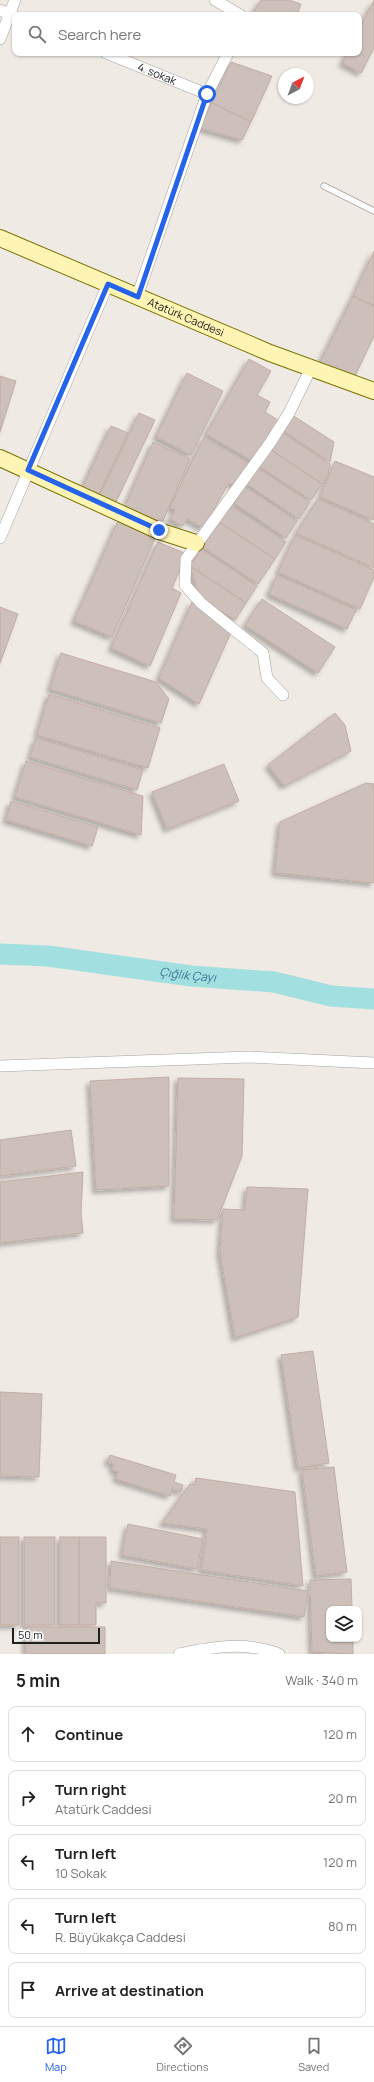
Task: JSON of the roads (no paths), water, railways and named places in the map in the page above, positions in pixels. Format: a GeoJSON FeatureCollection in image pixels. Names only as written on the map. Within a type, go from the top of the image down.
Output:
{"type":"FeatureCollection","features":[{"type":"Feature","properties":{"kind":"street"},"geometry":{"type":"LineString","coordinates":[[0,39],[8,13],[15,0]]}},
{"type":"Feature","properties":{"kind":"street"},"geometry":{"type":"LineString","coordinates":[[215,0],[235,12]]}},
{"type":"Feature","properties":{"kind":"street","name":"4. sokak"},"geometry":{"type":"LineString","coordinates":[[113,56],[207,94]]}},
{"type":"Feature","properties":{"kind":"street"},"geometry":{"type":"LineString","coordinates":[[138,297],[207,94],[226,56]]}},
{"type":"Feature","properties":{"kind":"street","name":"Atatürk Caddesi"},"geometry":{"type":"LineString","coordinates":[[0,238],[270,353],[374,391]]}},
{"type":"Feature","properties":{"kind":"street"},"geometry":{"type":"LineString","coordinates":[[0,538],[108,284]]}},
{"type":"Feature","properties":{"kind":"street"},"geometry":{"type":"LineString","coordinates":[[282,695],[267,678],[263,653],[201,603],[184,585],[186,559],[196,543],[270,443],[289,413],[311,368]]}},
{"type":"Feature","properties":{"kind":"street"},"geometry":{"type":"LineString","coordinates":[[0,458],[159,530],[196,543]]}},
{"type":"Feature","properties":{"kind":"street"},"geometry":{"type":"LineString","coordinates":[[0,1066],[249,1057],[374,1063]]}},
{"type":"Feature","properties":{"kind":"street"},"geometry":{"type":"LineString","coordinates":[[179,1654],[228,1646],[261,1649],[279,1654]]}},
{"type":"Feature","properties":{"kind":"lane"},"geometry":{"type":"LineString","coordinates":[[324,186],[374,210]]}},
{"type":"Feature","properties":{"kind":"waterway","name":"Çığlık Çayı"},"geometry":{"type":"LineString","coordinates":[[0,954],[48,956],[191,976],[274,982],[331,996],[374,999]]}}]}
